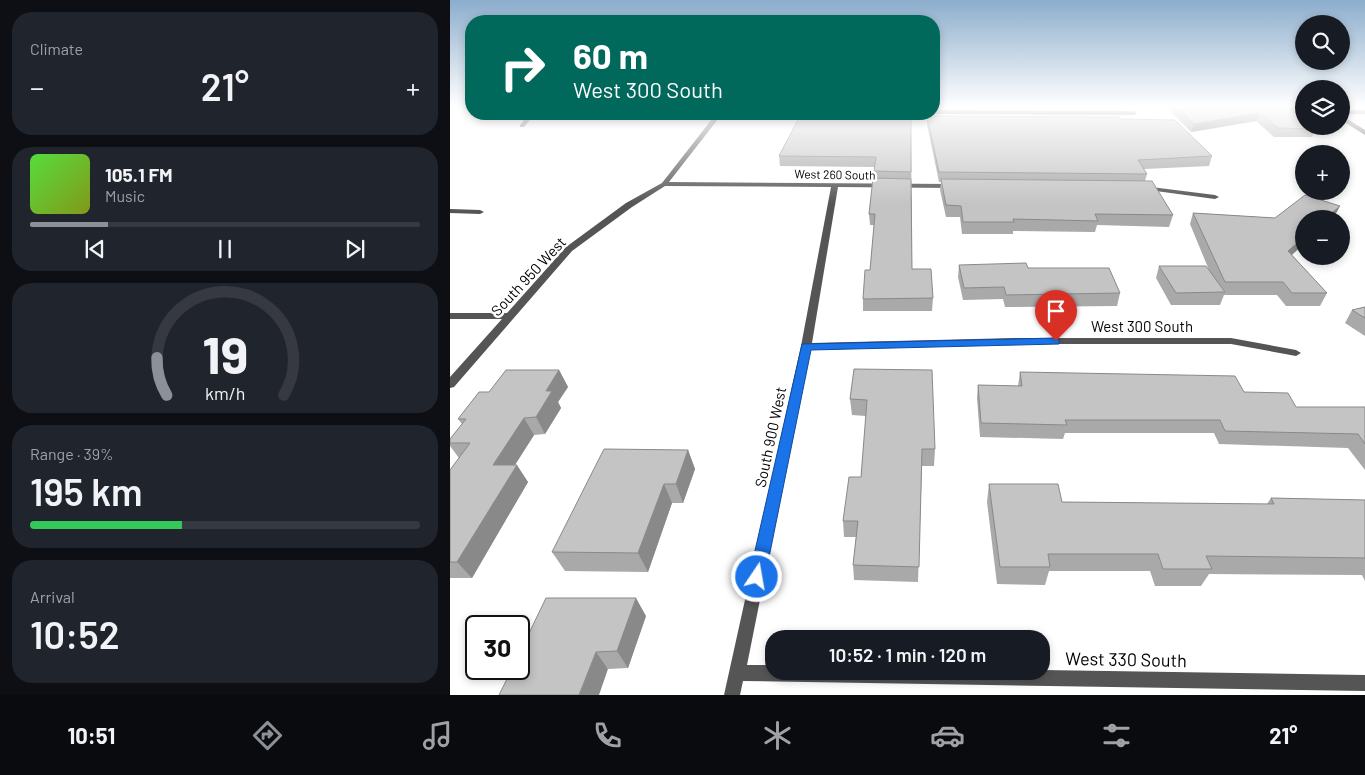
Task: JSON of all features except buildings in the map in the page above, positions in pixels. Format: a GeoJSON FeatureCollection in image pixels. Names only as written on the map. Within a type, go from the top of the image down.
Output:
{"type":"FeatureCollection","features":[{"type":"Feature","properties":{"kind":"street"},"geometry":{"type":"LineString","coordinates":[[664,184],[700,138]]}},
{"type":"Feature","properties":{"kind":"street","name":"West 260 South"},"geometry":{"type":"LineString","coordinates":[[664,184],[964,186]]}},
{"type":"Feature","properties":{"kind":"street","name":"South 950 West"},"geometry":{"type":"LineString","coordinates":[[450,384],[569,249],[629,205],[664,184]]}},
{"type":"Feature","properties":{"kind":"street","name":"South 900 West"},"geometry":{"type":"LineString","coordinates":[[732,695],[806,346],[835,185]]}},
{"type":"Feature","properties":{"kind":"street"},"geometry":{"type":"LineString","coordinates":[[1134,188],[1154,188],[1215,197]]}},
{"type":"Feature","properties":{"kind":"street"},"geometry":{"type":"LineString","coordinates":[[450,211],[480,212]]}},
{"type":"Feature","properties":{"kind":"street"},"geometry":{"type":"LineString","coordinates":[[450,316],[509,316]]}},
{"type":"Feature","properties":{"kind":"street","name":"West 300 South"},"geometry":{"type":"LineString","coordinates":[[806,346],[1016,341],[1231,342],[1296,353]]}},
{"type":"Feature","properties":{"kind":"street","name":"West 330 South"},"geometry":{"type":"LineString","coordinates":[[736,673],[1365,683]]}},
{"type":"Feature","properties":{"kind":"route"},"geometry":{"type":"LineString","coordinates":[[757,577],[806,346],[1056,341]]}}]}
